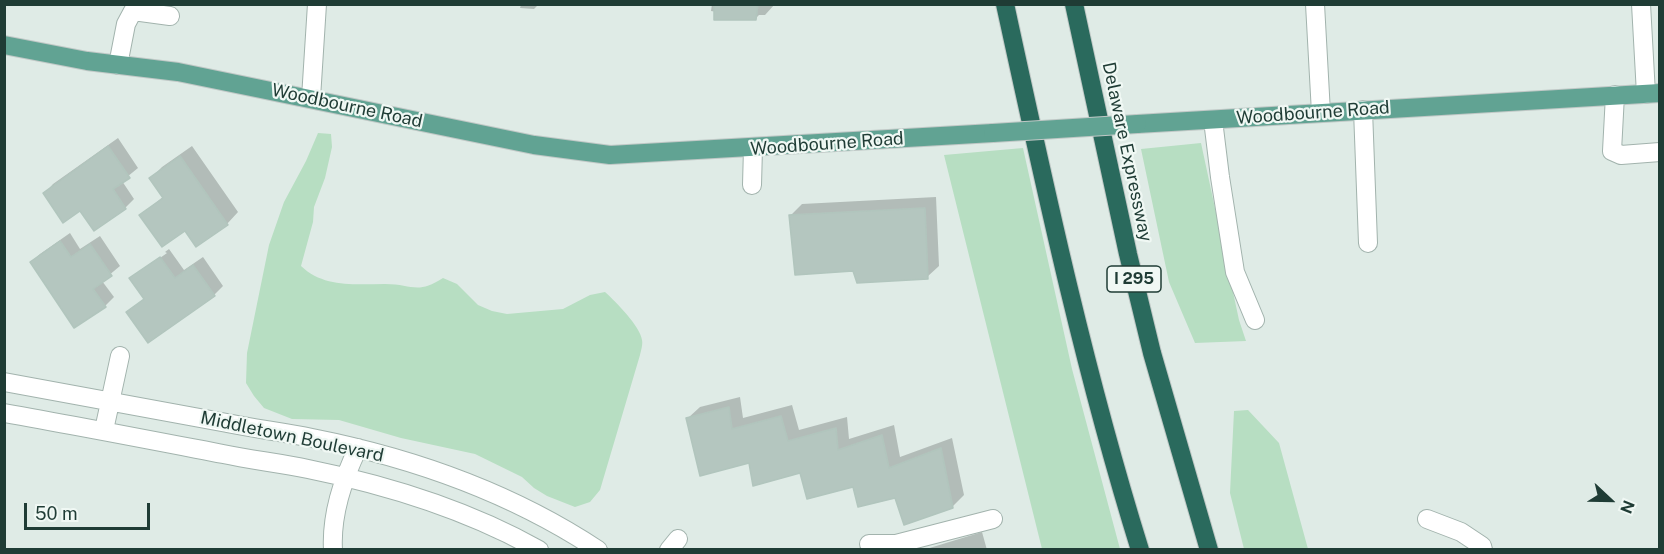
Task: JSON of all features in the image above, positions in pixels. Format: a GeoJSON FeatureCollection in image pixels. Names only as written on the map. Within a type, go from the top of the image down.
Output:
{"type":"FeatureCollection","features":[{"type":"Feature","properties":{"kind":"highway"},"geometry":{"type":"LineString","coordinates":[[1005,4],[1050,214],[1086,360],[1140,549]]}},
{"type":"Feature","properties":{"kind":"highway","name":"Delaware Expressway"},"geometry":{"type":"LineString","coordinates":[[1074,4],[1138,298],[1174,433],[1209,549]]}},
{"type":"Feature","properties":{"kind":"main road","name":"Woodbourne Road"},"geometry":{"type":"LineString","coordinates":[[4,45],[118,65],[178,72],[534,145],[610,155],[1653,93]]}},
{"type":"Feature","properties":{"kind":"street"},"geometry":{"type":"LineString","coordinates":[[311,98],[317,4]]}},
{"type":"Feature","properties":{"kind":"street"},"geometry":{"type":"LineString","coordinates":[[1315,4],[1322,113]]}},
{"type":"Feature","properties":{"kind":"street"},"geometry":{"type":"LineString","coordinates":[[1641,4],[1653,93]]}},
{"type":"Feature","properties":{"kind":"street"},"geometry":{"type":"LineString","coordinates":[[118,65],[126,24],[133,11],[170,16]]}},
{"type":"Feature","properties":{"kind":"street"},"geometry":{"type":"LineString","coordinates":[[1615,95],[1612,151],[1621,155],[1659,152]]}},
{"type":"Feature","properties":{"kind":"street"},"geometry":{"type":"LineString","coordinates":[[1363,110],[1368,243]]}},
{"type":"Feature","properties":{"kind":"street"},"geometry":{"type":"LineString","coordinates":[[1213,120],[1235,272],[1255,320]]}},
{"type":"Feature","properties":{"kind":"street"},"geometry":{"type":"LineString","coordinates":[[752,185],[753,148]]}},
{"type":"Feature","properties":{"kind":"street"},"geometry":{"type":"LineString","coordinates":[[104,430],[120,356]]}},
{"type":"Feature","properties":{"kind":"street","name":"Middletown Boulevard"},"geometry":{"type":"LineString","coordinates":[[4,382],[358,448],[416,465],[494,493],[568,529],[598,549]]}},
{"type":"Feature","properties":{"kind":"street","name":"Middletown Boulevard"},"geometry":{"type":"LineString","coordinates":[[4,413],[344,477],[400,492],[476,519],[539,549]]}},
{"type":"Feature","properties":{"kind":"street"},"geometry":{"type":"LineString","coordinates":[[333,549],[344,477],[358,448]]}},
{"type":"Feature","properties":{"kind":"street"},"geometry":{"type":"LineString","coordinates":[[869,544],[896,544],[993,519]]}},
{"type":"Feature","properties":{"kind":"street"},"geometry":{"type":"LineString","coordinates":[[1427,519],[1461,532],[1483,549]]}},
{"type":"Feature","properties":{"kind":"green space"},"geometry":{"type":"Polygon","coordinates":[[[318,133],[331,134],[332,147],[325,178],[314,207],[313,222],[301,266],[310,273],[340,283],[394,284],[414,287],[427,286],[443,278],[457,284],[478,305],[507,314],[563,309],[590,295],[605,292],[632,321],[642,340],[641,352],[600,490],[590,502],[575,507],[547,496],[522,477],[475,454],[401,438],[339,420],[292,419],[264,408],[254,396],[246,383],[247,353],[269,245],[284,202],[318,133]]]}},
{"type":"Feature","properties":{"kind":"green space"},"geometry":{"type":"Polygon","coordinates":[[[1201,143],[1239,320],[1246,341],[1195,343],[1169,282],[1141,149],[1201,143]]]}},
{"type":"Feature","properties":{"kind":"green space"},"geometry":{"type":"Polygon","coordinates":[[[1023,148],[1072,369],[1120,549],[1042,549],[944,155],[1023,148]]]}},
{"type":"Feature","properties":{"kind":"green space"},"geometry":{"type":"Polygon","coordinates":[[[1248,410],[1279,443],[1308,549],[1244,549],[1230,493],[1234,411],[1248,410]]]}},
{"type":"Feature","properties":{"kind":"building"},"geometry":{"type":"Polygon","coordinates":[[[714,4],[758,4],[756,20],[714,20],[714,4]]]}},
{"type":"Feature","properties":{"kind":"building"},"geometry":{"type":"Polygon","coordinates":[[[108,146],[130,178],[113,189],[126,209],[94,231],[80,211],[63,223],[43,193],[108,146]]]}},
{"type":"Feature","properties":{"kind":"building"},"geometry":{"type":"Polygon","coordinates":[[[180,156],[228,225],[196,247],[185,231],[162,247],[139,215],[163,198],[149,178],[180,156]]]}},
{"type":"Feature","properties":{"kind":"building"},"geometry":{"type":"Polygon","coordinates":[[[925,208],[928,279],[857,283],[853,271],[795,275],[789,215],[925,208]]]}},
{"type":"Feature","properties":{"kind":"building"},"geometry":{"type":"Polygon","coordinates":[[[60,241],[71,257],[90,244],[112,276],[93,289],[106,307],[74,328],[30,262],[60,241]]]}},
{"type":"Feature","properties":{"kind":"building"},"geometry":{"type":"Polygon","coordinates":[[[160,257],[175,278],[193,265],[215,296],[148,343],[126,312],[144,299],[129,278],[160,257]]]}},
{"type":"Feature","properties":{"kind":"building"},"geometry":{"type":"Polygon","coordinates":[[[729,407],[732,429],[781,416],[788,441],[836,428],[838,450],[882,435],[889,468],[941,448],[953,508],[904,525],[895,498],[858,507],[853,487],[807,499],[800,473],[753,486],[749,463],[700,476],[686,418],[729,407]]]}}]}
